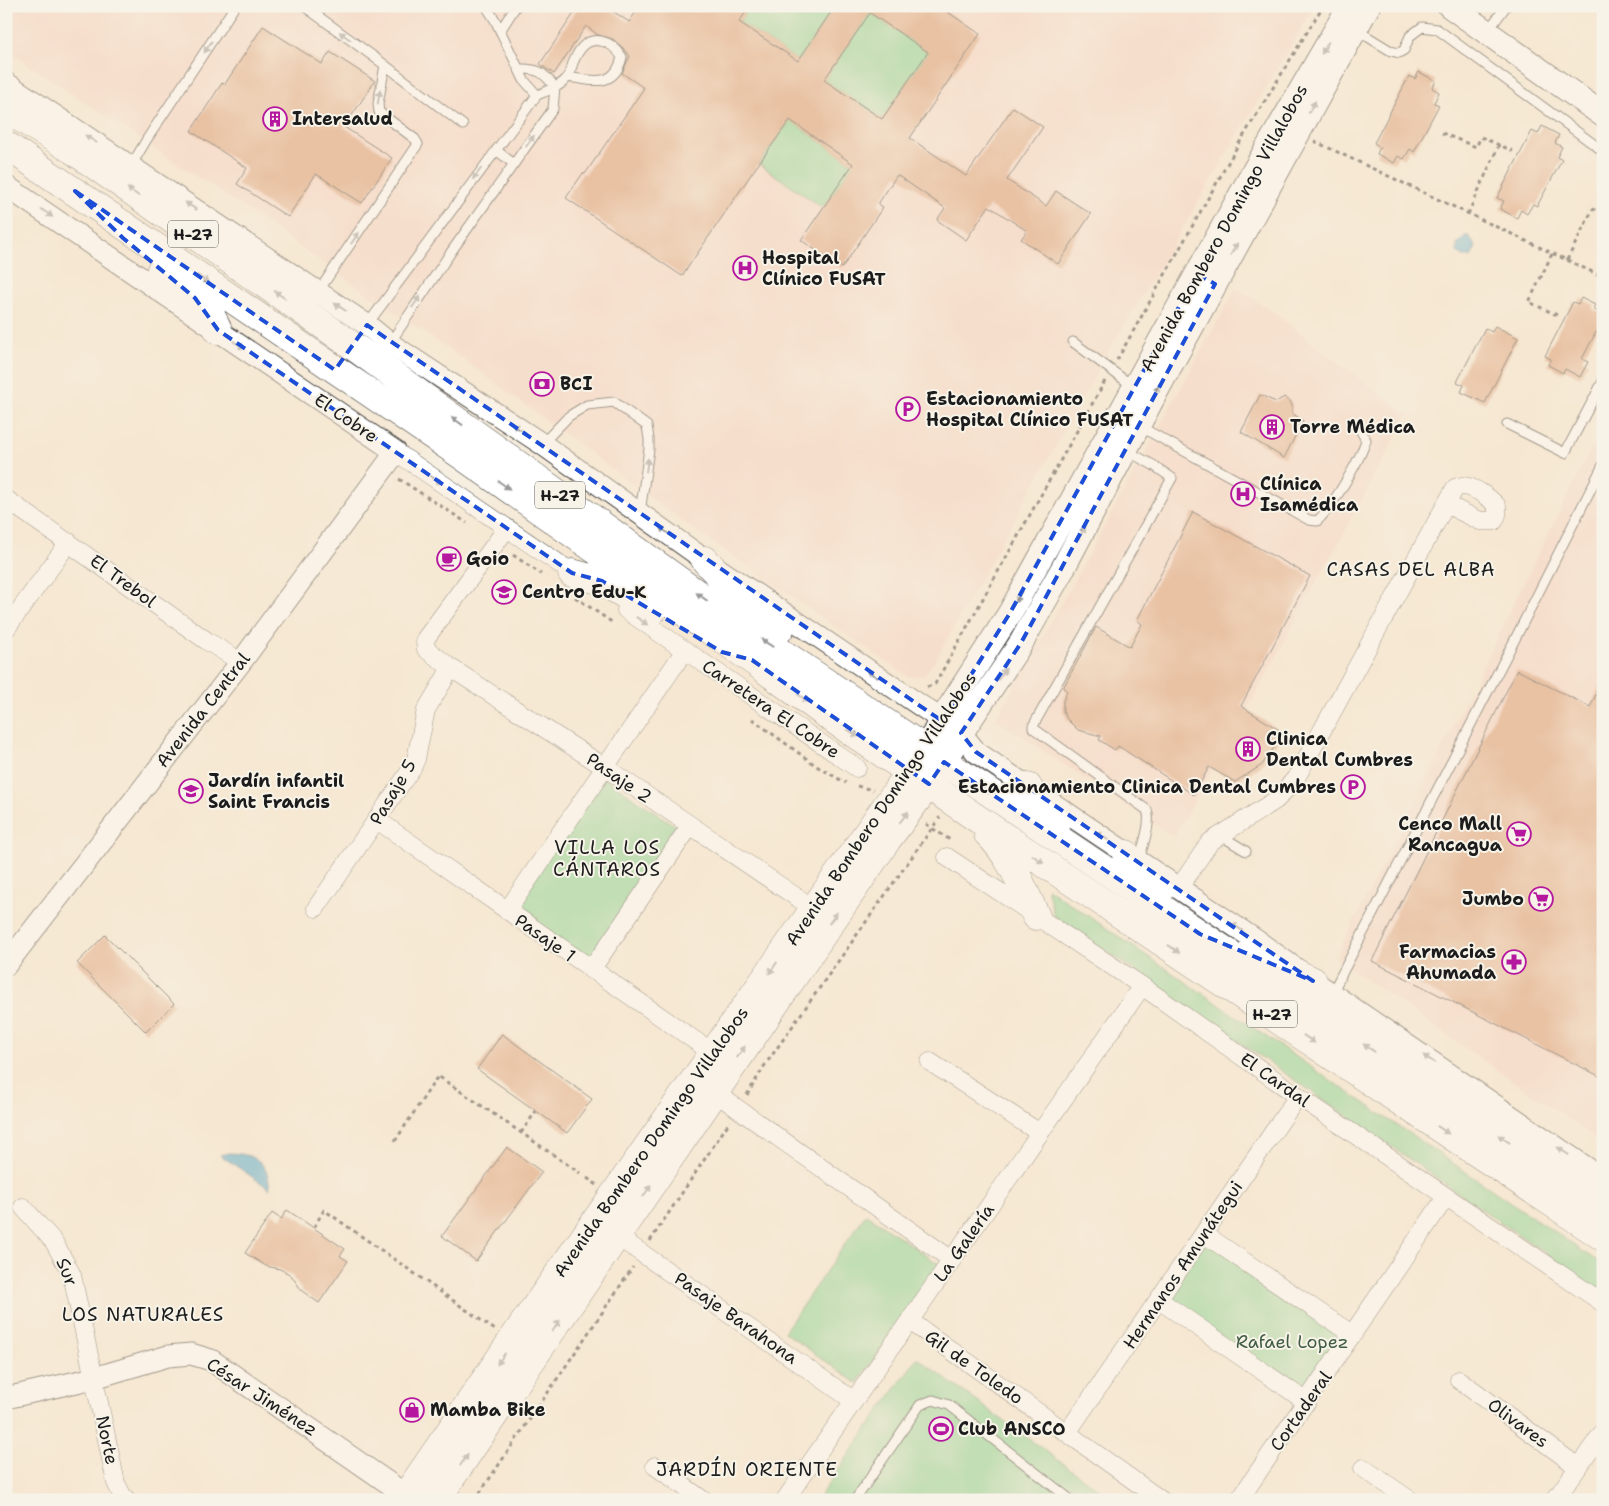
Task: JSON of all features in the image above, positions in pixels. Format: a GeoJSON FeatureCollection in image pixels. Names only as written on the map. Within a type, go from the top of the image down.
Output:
{"type":"FeatureCollection","features":[{"type":"Feature","properties":{"kind":"main road","name":"Avenida Bombero Domingo Villalobos"},"geometry":{"type":"LineString","coordinates":[[935,756],[941,721],[1010,614],[1042,553],[1116,445],[1139,426],[1254,171],[1350,6]]}},
{"type":"Feature","properties":{"kind":"main road","name":"Avenida Bombero Domingo Villalobos"},"geometry":{"type":"LineString","coordinates":[[408,1498],[522,1326],[814,909],[920,778],[935,756],[961,733],[1021,643],[1116,445],[1134,388],[1206,279],[1298,133],[1368,6]]}},
{"type":"Feature","properties":{"kind":"main road"},"geometry":{"type":"LineString","coordinates":[[1450,6],[1603,114]]}},
{"type":"Feature","properties":{"kind":"main road","name":"H-27"},"geometry":{"type":"LineString","coordinates":[[6,109],[73,150],[360,336],[734,620],[1603,1205]]}},
{"type":"Feature","properties":{"kind":"main road","name":"H-27"},"geometry":{"type":"LineString","coordinates":[[6,145],[461,455],[752,660],[827,716],[1603,1237]]}},
{"type":"Feature","properties":{"kind":"main road"},"geometry":{"type":"LineString","coordinates":[[75,191],[100,218],[195,298],[210,313],[218,330]]}},
{"type":"Feature","properties":{"kind":"main road"},"geometry":{"type":"LineString","coordinates":[[705,560],[742,601],[813,655],[823,667],[834,688]]}},
{"type":"Feature","properties":{"kind":"main road"},"geometry":{"type":"LineString","coordinates":[[572,572],[602,582],[722,652],[752,660]]}},
{"type":"Feature","properties":{"kind":"main road","name":"Avenida Bombero Domingo Villalobos"},"geometry":{"type":"LineString","coordinates":[[436,1500],[887,840],[920,778]]}},
{"type":"Feature","properties":{"kind":"main road"},"geometry":{"type":"LineString","coordinates":[[1028,788],[1049,823],[1070,846]]}},
{"type":"Feature","properties":{"kind":"main road"},"geometry":{"type":"LineString","coordinates":[[972,815],[1002,849],[1014,869],[1036,916]]}},
{"type":"Feature","properties":{"kind":"main road"},"geometry":{"type":"LineString","coordinates":[[1132,858],[1136,869],[1150,886],[1197,931],[1247,950],[1322,987]]}},
{"type":"Feature","properties":{"kind":"street"},"geometry":{"type":"LineString","coordinates":[[6,82],[318,292],[360,336],[335,370]]}},
{"type":"Feature","properties":{"kind":"street","name":"El Cobre"},"geometry":{"type":"LineString","coordinates":[[6,186],[684,650]]}},
{"type":"Feature","properties":{"kind":"street"},"geometry":{"type":"LineString","coordinates":[[362,389],[383,354],[542,444],[705,560],[961,733],[976,752],[1260,943],[1603,1179]]}},
{"type":"Feature","properties":{"kind":"street","name":"Avenida Central"},"geometry":{"type":"LineString","coordinates":[[6,965],[241,662],[396,452]]}},
{"type":"Feature","properties":{"kind":"street","name":"El Trebol"},"geometry":{"type":"LineString","coordinates":[[6,499],[207,641],[241,662]]}},
{"type":"Feature","properties":{"kind":"street"},"geometry":{"type":"LineString","coordinates":[[1178,888],[1210,842],[1276,800],[1296,778],[1446,504]]}},
{"type":"Feature","properties":{"kind":"street","name":"Pasaje 2"},"geometry":{"type":"LineString","coordinates":[[507,528],[426,638],[428,651],[451,668],[606,768],[814,909]]}},
{"type":"Feature","properties":{"kind":"street"},"geometry":{"type":"LineString","coordinates":[[6,629],[69,542]]}},
{"type":"Feature","properties":{"kind":"street"},"geometry":{"type":"LineString","coordinates":[[507,911],[606,768],[684,650]]}},
{"type":"Feature","properties":{"kind":"street","name":"Carretera El Cobre"},"geometry":{"type":"LineString","coordinates":[[684,650],[857,768]]}},
{"type":"Feature","properties":{"kind":"street","name":"Pasaje 5"},"geometry":{"type":"LineString","coordinates":[[316,908],[414,763],[426,710],[451,668]]}},
{"type":"Feature","properties":{"kind":"street","name":"Pasaje 1"},"geometry":{"type":"LineString","coordinates":[[377,820],[713,1054]]}},
{"type":"Feature","properties":{"kind":"street"},"geometry":{"type":"LineString","coordinates":[[591,970],[690,826]]}},
{"type":"Feature","properties":{"kind":"street","name":"El Cardal"},"geometry":{"type":"LineString","coordinates":[[947,857],[1142,986],[1298,1096],[1603,1303]]}},
{"type":"Feature","properties":{"kind":"street","name":"La Galería"},"geometry":{"type":"LineString","coordinates":[[785,1500],[1142,986]]}},
{"type":"Feature","properties":{"kind":"street"},"geometry":{"type":"LineString","coordinates":[[930,1062],[1040,1133]]}},
{"type":"Feature","properties":{"kind":"street"},"geometry":{"type":"LineString","coordinates":[[714,1092],[952,1260]]}},
{"type":"Feature","properties":{"kind":"street","name":"Hermanos Amunátegui"},"geometry":{"type":"LineString","coordinates":[[1067,1433],[1298,1096]]}},
{"type":"Feature","properties":{"kind":"street","name":"Cortaderal"},"geometry":{"type":"LineString","coordinates":[[1239,1500],[1354,1335],[1446,1197]]}},
{"type":"Feature","properties":{"kind":"street","name":"Sur"},"geometry":{"type":"LineString","coordinates":[[23,1207],[54,1242],[72,1275],[94,1378]]}},
{"type":"Feature","properties":{"kind":"street"},"geometry":{"type":"LineString","coordinates":[[1204,1234],[1354,1335]]}},
{"type":"Feature","properties":{"kind":"street","name":"Pasaje Barahona"},"geometry":{"type":"LineString","coordinates":[[618,1236],[854,1401]]}},
{"type":"Feature","properties":{"kind":"street"},"geometry":{"type":"LineString","coordinates":[[1159,1300],[1307,1402]]}},
{"type":"Feature","properties":{"kind":"street","name":"Gil de Toledo"},"geometry":{"type":"LineString","coordinates":[[910,1321],[1161,1500]]}},
{"type":"Feature","properties":{"kind":"street","name":"César Jiménez"},"geometry":{"type":"LineString","coordinates":[[6,1398],[94,1378],[168,1356],[191,1354],[211,1360],[408,1498]]}},
{"type":"Feature","properties":{"kind":"street","name":"Norte"},"geometry":{"type":"LineString","coordinates":[[94,1378],[116,1483],[127,1500]]}},
{"type":"Feature","properties":{"kind":"street","name":"Olivares"},"geometry":{"type":"LineString","coordinates":[[1458,1380],[1578,1467]]}},
{"type":"Feature","properties":{"kind":"street"},"geometry":{"type":"LineString","coordinates":[[1555,1500],[1603,1432]]}},
{"type":"Feature","properties":{"kind":"street"},"geometry":{"type":"LineString","coordinates":[[655,1466],[703,1500]]}},
{"type":"Feature","properties":{"kind":"street"},"geometry":{"type":"LineString","coordinates":[[1364,1468],[1410,1500]]}},
{"type":"Feature","properties":{"kind":"lane"},"geometry":{"type":"LineString","coordinates":[[131,166],[234,6]]}},
{"type":"Feature","properties":{"kind":"lane"},"geometry":{"type":"LineString","coordinates":[[304,6],[385,65],[463,126]]}},
{"type":"Feature","properties":{"kind":"lane"},"geometry":{"type":"LineString","coordinates":[[486,6],[495,20],[524,80],[537,95]]}},
{"type":"Feature","properties":{"kind":"lane"},"geometry":{"type":"LineString","coordinates":[[500,31],[516,6]]}},
{"type":"Feature","properties":{"kind":"lane"},"geometry":{"type":"LineString","coordinates":[[1486,33],[1506,6]]}},
{"type":"Feature","properties":{"kind":"lane"},"geometry":{"type":"LineString","coordinates":[[1355,29],[1392,51],[1399,53],[1404,50],[1410,36],[1422,27],[1437,29],[1603,151]]}},
{"type":"Feature","properties":{"kind":"lane"},"geometry":{"type":"LineString","coordinates":[[360,336],[537,95],[555,87],[568,77],[579,52],[585,44],[593,40],[606,42],[617,49],[622,57],[615,74],[609,79],[588,80],[568,77]]}},
{"type":"Feature","properties":{"kind":"lane"},"geometry":{"type":"LineString","coordinates":[[318,292],[418,144],[415,139],[379,112],[378,104],[385,65]]}},
{"type":"Feature","properties":{"kind":"lane"},"geometry":{"type":"LineString","coordinates":[[383,354],[451,252],[553,109],[555,87],[545,74],[529,68],[518,69]]}},
{"type":"Feature","properties":{"kind":"lane"},"geometry":{"type":"LineString","coordinates":[[496,150],[514,164]]}},
{"type":"Feature","properties":{"kind":"lane"},"geometry":{"type":"LineString","coordinates":[[1073,342],[1134,388]]}},
{"type":"Feature","properties":{"kind":"lane"},"geometry":{"type":"LineString","coordinates":[[1507,424],[1565,453],[1603,381]]}},
{"type":"Feature","properties":{"kind":"lane"},"geometry":{"type":"LineString","coordinates":[[542,444],[569,416],[587,406],[614,402],[647,426],[649,449],[640,513]]}},
{"type":"Feature","properties":{"kind":"lane"},"geometry":{"type":"LineString","coordinates":[[1139,426],[1309,520],[1317,521],[1336,497],[1363,450],[1366,440],[1359,428]]}},
{"type":"Feature","properties":{"kind":"lane"},"geometry":{"type":"LineString","coordinates":[[1116,445],[1153,465],[1172,478],[1032,726],[1147,810],[1149,823],[1132,858]]}},
{"type":"Feature","properties":{"kind":"lane"},"geometry":{"type":"LineString","coordinates":[[1322,987],[1512,644],[1603,465]]}},
{"type":"Feature","properties":{"kind":"lane"},"geometry":{"type":"LineString","coordinates":[[1220,835],[1246,851]]}},
{"type":"Feature","properties":{"kind":"lane"},"geometry":{"type":"LineString","coordinates":[[855,1500],[920,1405],[933,1400],[949,1405],[1071,1500]]}},
{"type":"Feature","properties":{"kind":"path"},"geometry":{"type":"LineString","coordinates":[[920,689],[935,684],[1238,145],[1323,6]]}},
{"type":"Feature","properties":{"kind":"path"},"geometry":{"type":"LineString","coordinates":[[1298,133],[1603,277]]}},
{"type":"Feature","properties":{"kind":"path"},"geometry":{"type":"LineString","coordinates":[[1442,133],[1476,147],[1481,137],[1512,151]]}},
{"type":"Feature","properties":{"kind":"path"},"geometry":{"type":"LineString","coordinates":[[1468,214],[1499,145]]}},
{"type":"Feature","properties":{"kind":"path"},"geometry":{"type":"LineString","coordinates":[[1567,260],[1593,209],[1603,214]]}},
{"type":"Feature","properties":{"kind":"path"},"geometry":{"type":"LineString","coordinates":[[1552,254],[1529,302],[1557,315]]}},
{"type":"Feature","properties":{"kind":"path"},"geometry":{"type":"LineString","coordinates":[[475,1500],[643,1253],[763,1068],[941,816]]}},
{"type":"Feature","properties":{"kind":"path"},"geometry":{"type":"LineString","coordinates":[[395,1142],[438,1076],[580,1173]]}},
{"type":"Feature","properties":{"kind":"path"},"geometry":{"type":"LineString","coordinates":[[521,1133],[536,1111]]}},
{"type":"Feature","properties":{"kind":"path"},"geometry":{"type":"LineString","coordinates":[[314,1227],[324,1210],[502,1335]]}},
{"type":"Feature","properties":{"kind":"highlighted area"},"geometry":{"type":"Polygon","coordinates":[[[75,191],[335,370],[367,325],[942,721],[1010,613],[1197,274],[1215,284],[1021,643],[961,733],[976,752],[1313,981],[1200,934],[944,762],[929,784],[752,660],[722,652],[602,581],[572,573],[218,330],[195,298],[123,238],[75,191]]]}},
{"type":"Feature","properties":{"kind":"shaded area","name":"Hospital Clínico FUSAT"},"geometry":{"type":"Polygon","coordinates":[[[6,6],[1315,6],[1112,346],[933,664],[923,676],[907,676],[689,526],[460,357],[216,189],[6,50],[6,6]]]}},
{"type":"Feature","properties":{"kind":"shaded area","name":"Clínica Isamédica"},"geometry":{"type":"Polygon","coordinates":[[[1236,288],[1266,307],[1408,415],[1247,710],[1174,837],[995,719],[1078,574],[1236,288]]]}},
{"type":"Feature","properties":{"kind":"shaded area","name":"Cenco Mall Rancagua"},"geometry":{"type":"Polygon","coordinates":[[[1603,424],[1603,1143],[1335,958],[1416,800],[1603,424]]]}},
{"type":"Feature","properties":{"kind":"green space"},"geometry":{"type":"Polygon","coordinates":[[[750,6],[835,6],[798,61],[739,22],[750,6]]]}},
{"type":"Feature","properties":{"kind":"green space"},"geometry":{"type":"Polygon","coordinates":[[[870,13],[928,52],[882,119],[824,80],[870,13]]]}},
{"type":"Feature","properties":{"kind":"green space"},"geometry":{"type":"Polygon","coordinates":[[[790,120],[853,164],[823,208],[759,164],[790,120]]]}},
{"type":"Feature","properties":{"kind":"green space"},"geometry":{"type":"Polygon","coordinates":[[[603,777],[683,831],[592,964],[512,910],[603,777]]]}},
{"type":"Feature","properties":{"kind":"green space"},"geometry":{"type":"Polygon","coordinates":[[[1047,888],[1603,1265],[1603,1293],[1054,916],[1047,888]]]}},
{"type":"Feature","properties":{"kind":"green space"},"geometry":{"type":"Polygon","coordinates":[[[866,1214],[940,1265],[857,1383],[784,1332],[866,1214]]]}},
{"type":"Feature","properties":{"kind":"green space","name":"Rafael Lopez"},"geometry":{"type":"Polygon","coordinates":[[[1206,1240],[1348,1335],[1306,1395],[1166,1299],[1206,1240]]]}},
{"type":"Feature","properties":{"kind":"green space","name":"Club ANSCO"},"geometry":{"type":"Polygon","coordinates":[[[917,1358],[1113,1500],[817,1500],[917,1358]]]}},
{"type":"Feature","properties":{"kind":"water"},"geometry":{"type":"Polygon","coordinates":[[[1465,236],[1469,236],[1476,247],[1471,257],[1463,257],[1457,252],[1457,244],[1465,236]]]}},
{"type":"Feature","properties":{"kind":"water"},"geometry":{"type":"Polygon","coordinates":[[[229,1153],[247,1155],[259,1161],[267,1172],[270,1189],[220,1155],[229,1153]]]}},
{"type":"Feature","properties":{"kind":"building"},"geometry":{"type":"Polygon","coordinates":[[[579,6],[605,6],[629,22],[640,6],[750,6],[739,22],[798,61],[835,6],[939,6],[980,34],[910,138],[966,176],[1013,107],[1043,127],[1007,180],[1046,206],[1056,191],[1091,214],[1058,264],[1021,239],[1027,231],[989,206],[966,240],[937,220],[945,208],[897,175],[878,204],[883,207],[842,268],[801,240],[853,164],[790,120],[682,276],[566,198],[583,173],[585,174],[644,88],[622,73],[630,56],[613,39],[598,35],[586,26],[554,74],[540,64],[579,6]],[[870,13],[824,80],[882,119],[928,52],[870,13]]]}},
{"type":"Feature","properties":{"kind":"building","name":"Intersalud"},"geometry":{"type":"Polygon","coordinates":[[[263,26],[322,64],[330,52],[375,81],[344,127],[392,158],[362,203],[316,174],[288,217],[237,184],[247,168],[191,131],[222,83],[225,84],[263,26]]]}},
{"type":"Feature","properties":{"kind":"building"},"geometry":{"type":"Polygon","coordinates":[[[1419,72],[1436,81],[1432,88],[1439,92],[1434,103],[1439,105],[1414,152],[1410,149],[1404,159],[1398,156],[1394,163],[1377,154],[1380,147],[1374,143],[1409,76],[1415,79],[1419,72]]]}},
{"type":"Feature","properties":{"kind":"building"},"geometry":{"type":"Polygon","coordinates":[[[1542,126],[1559,135],[1555,143],[1562,147],[1557,157],[1562,160],[1537,206],[1533,204],[1527,214],[1521,210],[1517,218],[1500,209],[1504,201],[1497,198],[1532,131],[1538,134],[1542,126]]]}},
{"type":"Feature","properties":{"kind":"building"},"geometry":{"type":"Polygon","coordinates":[[[1581,298],[1595,305],[1593,309],[1603,314],[1603,336],[1596,332],[1582,359],[1588,362],[1580,377],[1565,369],[1563,373],[1548,365],[1551,359],[1545,356],[1573,302],[1578,304],[1581,298]]]}},
{"type":"Feature","properties":{"kind":"building"},"geometry":{"type":"Polygon","coordinates":[[[1495,326],[1518,338],[1485,403],[1461,392],[1464,385],[1457,382],[1485,328],[1492,332],[1495,326]]]}},
{"type":"Feature","properties":{"kind":"building","name":"Torre Médica"},"geometry":{"type":"Polygon","coordinates":[[[1260,395],[1276,402],[1284,397],[1292,405],[1292,413],[1303,421],[1284,458],[1241,432],[1260,395]]]}},
{"type":"Feature","properties":{"kind":"building"},"geometry":{"type":"Polygon","coordinates":[[[1193,512],[1310,576],[1241,706],[1284,733],[1262,765],[1235,782],[1209,767],[1194,795],[1118,746],[1115,750],[1099,740],[1101,736],[1078,730],[1067,719],[1063,711],[1063,701],[1067,691],[1063,688],[1096,627],[1130,647],[1142,624],[1137,620],[1193,512]]]}},
{"type":"Feature","properties":{"kind":"building","name":"Cenco Mall Rancagua"},"geometry":{"type":"Polygon","coordinates":[[[1517,670],[1590,707],[1603,680],[1603,1078],[1372,961],[1517,670]]]}},
{"type":"Feature","properties":{"kind":"building"},"geometry":{"type":"Polygon","coordinates":[[[105,935],[174,1004],[146,1032],[77,963],[105,935]]]}},
{"type":"Feature","properties":{"kind":"building"},"geometry":{"type":"Polygon","coordinates":[[[502,1034],[592,1099],[567,1133],[477,1069],[502,1034]]]}},
{"type":"Feature","properties":{"kind":"building"},"geometry":{"type":"Polygon","coordinates":[[[507,1147],[542,1172],[476,1261],[442,1236],[507,1147]]]}},
{"type":"Feature","properties":{"kind":"building"},"geometry":{"type":"Polygon","coordinates":[[[287,1210],[345,1249],[340,1256],[348,1261],[319,1303],[302,1291],[291,1275],[280,1269],[266,1266],[245,1253],[272,1213],[281,1219],[287,1210]]]}},
{"type":"Feature","properties":{"kind":"place","name":"Intersalud"},"geometry":{"type":"Point","coordinates":[275,119]}},
{"type":"Feature","properties":{"kind":"place","name":"Hospital Clínico FUSAT"},"geometry":{"type":"Point","coordinates":[745,268]}},
{"type":"Feature","properties":{"kind":"place","name":"BCI"},"geometry":{"type":"Point","coordinates":[542,384]}},
{"type":"Feature","properties":{"kind":"place","name":"Estacionamiento Hospital Clínico FUSAT"},"geometry":{"type":"Point","coordinates":[908,409]}},
{"type":"Feature","properties":{"kind":"place","name":"Torre Médica"},"geometry":{"type":"Point","coordinates":[1272,427]}},
{"type":"Feature","properties":{"kind":"place","name":"Clínica Isamédica"},"geometry":{"type":"Point","coordinates":[1243,494]}},
{"type":"Feature","properties":{"kind":"place","name":"Goio"},"geometry":{"type":"Point","coordinates":[449,559]}},
{"type":"Feature","properties":{"kind":"place","name":"Centro Edu-K"},"geometry":{"type":"Point","coordinates":[504,592]}},
{"type":"Feature","properties":{"kind":"place","name":"Clinica Dental Cumbres"},"geometry":{"type":"Point","coordinates":[1248,749]}},
{"type":"Feature","properties":{"kind":"place","name":"Estacionamiento Clinica Dental Cumbres"},"geometry":{"type":"Point","coordinates":[1353,787]}},
{"type":"Feature","properties":{"kind":"place","name":"Jardín infantil Saint Francis"},"geometry":{"type":"Point","coordinates":[191,791]}},
{"type":"Feature","properties":{"kind":"place","name":"Cenco Mall Rancagua"},"geometry":{"type":"Point","coordinates":[1519,834]}},
{"type":"Feature","properties":{"kind":"place","name":"Jumbo"},"geometry":{"type":"Point","coordinates":[1541,899]}},
{"type":"Feature","properties":{"kind":"place","name":"Farmacias Ahumada"},"geometry":{"type":"Point","coordinates":[1514,962]}},
{"type":"Feature","properties":{"kind":"place","name":"Mamba Bike"},"geometry":{"type":"Point","coordinates":[412,1410]}},
{"type":"Feature","properties":{"kind":"place","name":"Club ANSCO"},"geometry":{"type":"Point","coordinates":[941,1429]}},
{"type":"Feature","properties":{"kind":"district","name":"CASAS DEL ALBA"},"geometry":{"type":"Point","coordinates":[1411,569]}},
{"type":"Feature","properties":{"kind":"district","name":"VILLA LOS CÁNTAROS"},"geometry":{"type":"Point","coordinates":[607,858]}},
{"type":"Feature","properties":{"kind":"district","name":"LOS NATURALES"},"geometry":{"type":"Point","coordinates":[143,1314]}},
{"type":"Feature","properties":{"kind":"district","name":"JARDÍN ORIENTE"},"geometry":{"type":"Point","coordinates":[747,1469]}}]}
